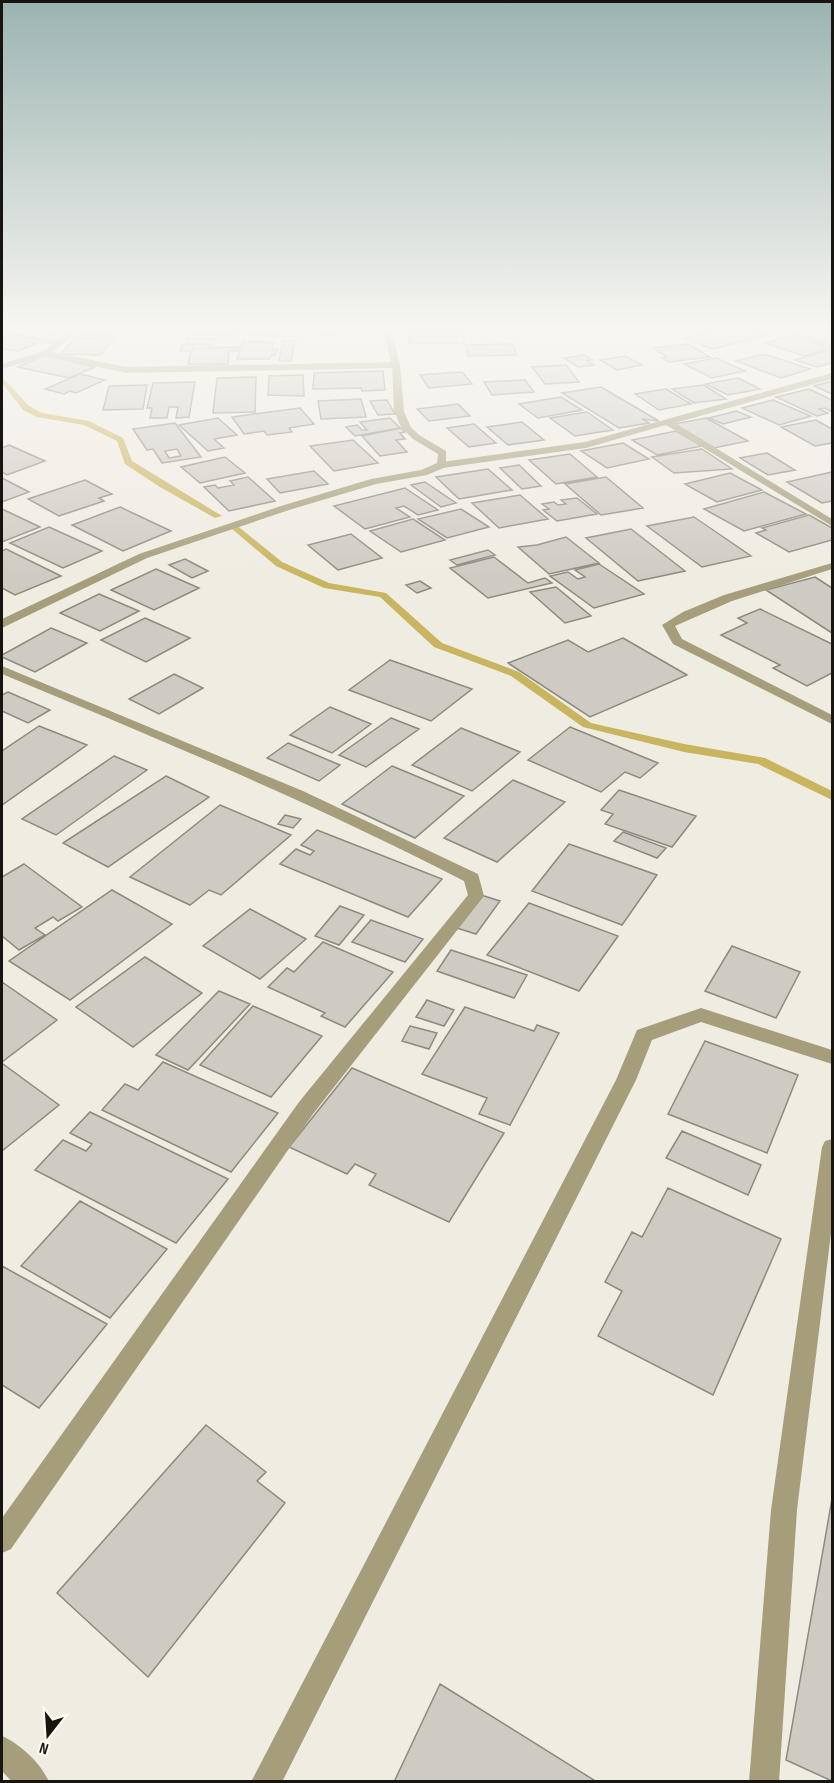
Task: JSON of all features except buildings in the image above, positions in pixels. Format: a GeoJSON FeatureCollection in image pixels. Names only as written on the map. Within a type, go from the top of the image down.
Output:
{"type":"FeatureCollection","features":[{"type":"Feature","properties":{"kind":"street"},"geometry":{"type":"LineString","coordinates":[[400,413],[406,427],[416,437],[442,453],[442,465]]}},
{"type":"Feature","properties":{"kind":"street"},"geometry":{"type":"LineString","coordinates":[[2,624],[143,556],[285,507],[375,481],[423,473],[442,465],[586,445],[703,413]]}},
{"type":"Feature","properties":{"kind":"street"},"geometry":{"type":"LineString","coordinates":[[669,423],[832,523]]}},
{"type":"Feature","properties":{"kind":"street"},"geometry":{"type":"LineString","coordinates":[[832,566],[697,609],[668,625],[677,641],[832,720]]}},
{"type":"Feature","properties":{"kind":"street"},"geometry":{"type":"LineString","coordinates":[[2,670],[239,767],[391,834],[472,878],[476,896],[306,1108],[2,1539]]}},
{"type":"Feature","properties":{"kind":"street"},"geometry":{"type":"LineString","coordinates":[[266,1782],[620,1091],[644,1035],[701,1015],[832,1057]]}},
{"type":"Feature","properties":{"kind":"street"},"geometry":{"type":"LineString","coordinates":[[764,1782],[784,1510],[832,1147]]}},
{"type":"Feature","properties":{"kind":"street"},"geometry":{"type":"LineString","coordinates":[[2,1751],[34,1782]]}},
{"type":"Feature","properties":{"kind":"waterway"},"geometry":{"type":"LineString","coordinates":[[36,413],[86,423],[120,440],[128,462],[218,516]]}},
{"type":"Feature","properties":{"kind":"waterway"},"geometry":{"type":"LineString","coordinates":[[235,527],[279,564],[327,586],[383,595],[438,645],[515,674],[587,725],[684,748],[761,761],[832,796]]}}]}
